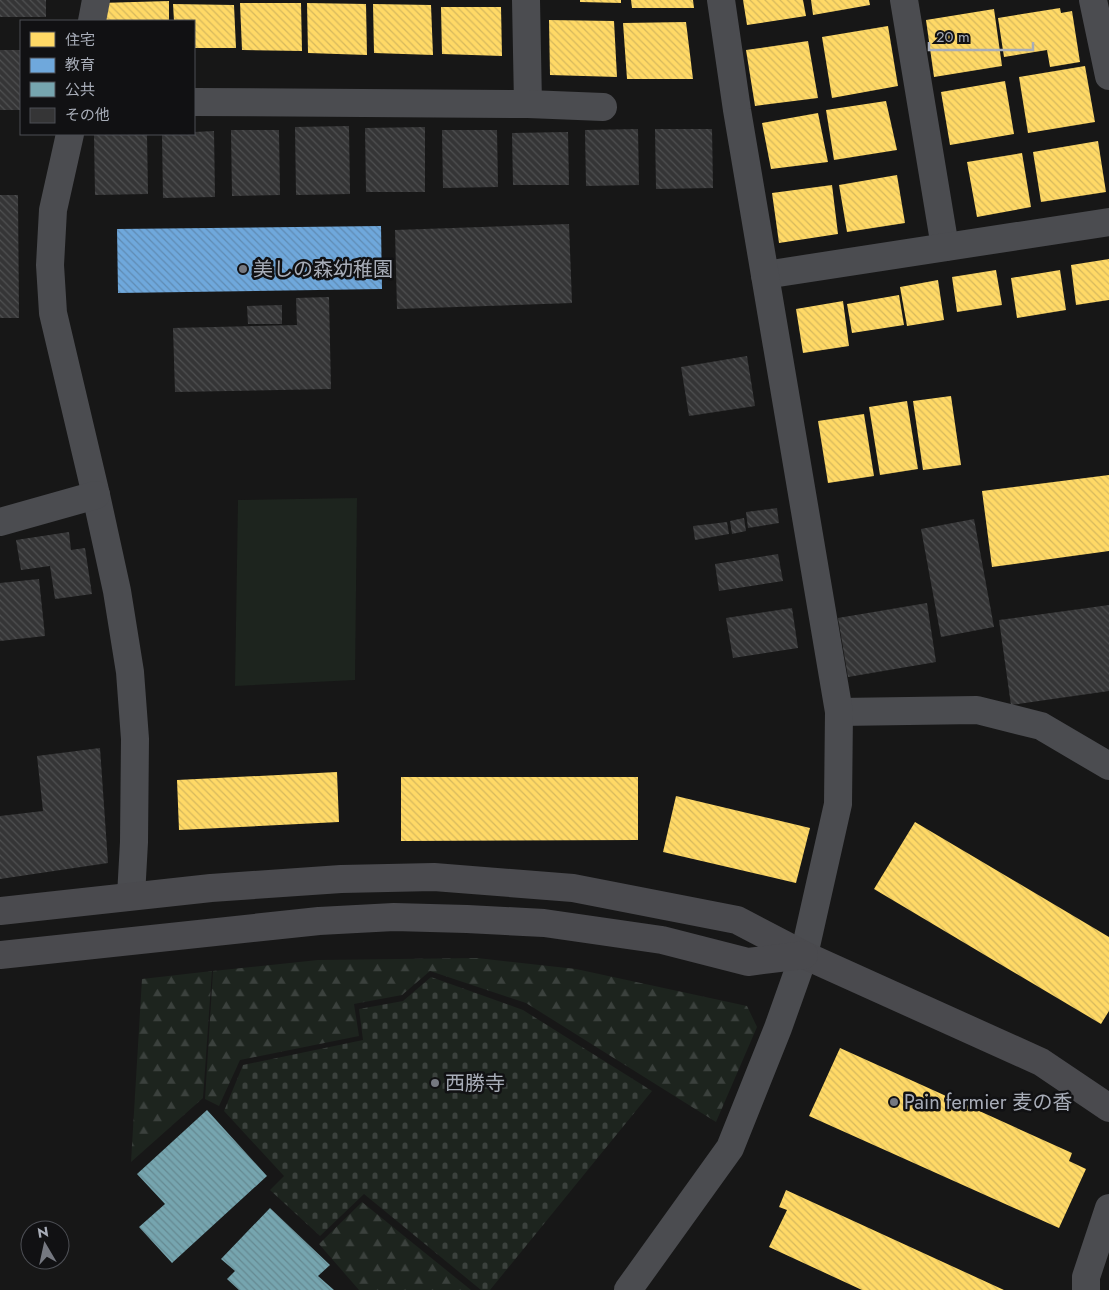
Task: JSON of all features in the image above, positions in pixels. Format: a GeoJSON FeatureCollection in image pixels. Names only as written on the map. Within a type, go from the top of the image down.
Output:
{"type":"FeatureCollection","features":[{"type":"Feature","properties":{"kind":"street"},"geometry":{"type":"LineString","coordinates":[[92,20],[96,0]]}},
{"type":"Feature","properties":{"kind":"street"},"geometry":{"type":"LineString","coordinates":[[526,0],[528,104]]}},
{"type":"Feature","properties":{"kind":"street"},"geometry":{"type":"LineString","coordinates":[[628,1290],[730,1148],[778,1028],[804,955],[838,804],[839,712],[737,110],[721,0]]}},
{"type":"Feature","properties":{"kind":"street"},"geometry":{"type":"LineString","coordinates":[[904,0],[945,247]]}},
{"type":"Feature","properties":{"kind":"street"},"geometry":{"type":"LineString","coordinates":[[1093,0],[1109,76]]}},
{"type":"Feature","properties":{"kind":"street"},"geometry":{"type":"LineString","coordinates":[[195,102],[528,104],[602,107]]}},
{"type":"Feature","properties":{"kind":"street"},"geometry":{"type":"LineString","coordinates":[[70,135],[53,210],[50,265],[53,313],[117,591],[130,672],[135,739],[134,842],[130,896]]}},
{"type":"Feature","properties":{"kind":"street"},"geometry":{"type":"LineString","coordinates":[[765,275],[1109,222]]}},
{"type":"Feature","properties":{"kind":"street"},"geometry":{"type":"LineString","coordinates":[[0,522],[96,495]]}},
{"type":"Feature","properties":{"kind":"street"},"geometry":{"type":"LineString","coordinates":[[839,712],[977,710],[1042,726],[1109,766]]}},
{"type":"Feature","properties":{"kind":"street"},"geometry":{"type":"LineString","coordinates":[[0,911],[211,888],[341,879],[434,877],[573,888],[736,920],[804,955],[1041,1062],[1109,1108]]}},
{"type":"Feature","properties":{"kind":"street"},"geometry":{"type":"LineString","coordinates":[[0,955],[320,921],[394,917],[544,923],[662,940],[748,962],[804,955]]}},
{"type":"Feature","properties":{"kind":"street"},"geometry":{"type":"LineString","coordinates":[[1086,1290],[1086,1277],[1109,1208]]}},
{"type":"Feature","properties":{"kind":"green space"},"geometry":{"type":"Polygon","coordinates":[[[357,498],[355,680],[235,686],[238,500],[357,498]]]}},
{"type":"Feature","properties":{"kind":"green space"},"geometry":{"type":"Polygon","coordinates":[[[477,958],[576,969],[747,1006],[757,1027],[716,1122],[526,1003],[430,971],[402,995],[354,1004],[359,1036],[240,1060],[219,1106],[205,1099],[213,971],[318,960],[477,958]]]}},
{"type":"Feature","properties":{"kind":"green space"},"geometry":{"type":"Polygon","coordinates":[[[212,971],[203,1098],[131,1162],[142,979],[212,971]]]}},
{"type":"Feature","properties":{"kind":"green space"},"geometry":{"type":"Polygon","coordinates":[[[431,977],[523,1010],[652,1091],[490,1290],[481,1290],[364,1194],[320,1236],[270,1190],[284,1176],[224,1111],[243,1065],[363,1040],[359,1009],[403,1001],[431,977]]]}},
{"type":"Feature","properties":{"kind":"green space"},"geometry":{"type":"Polygon","coordinates":[[[362,1202],[471,1290],[359,1290],[319,1244],[362,1202]]]}},
{"type":"Feature","properties":{"kind":"building: 住宅"},"geometry":{"type":"Polygon","coordinates":[[[580,0],[621,0],[621,3],[580,2],[580,0]]]}},
{"type":"Feature","properties":{"kind":"building: 住宅"},"geometry":{"type":"Polygon","coordinates":[[[631,0],[693,0],[694,8],[632,8],[631,0]]]}},
{"type":"Feature","properties":{"kind":"building: 住宅"},"geometry":{"type":"Polygon","coordinates":[[[743,0],[803,0],[806,16],[747,25],[743,0]]]}},
{"type":"Feature","properties":{"kind":"building: 住宅"},"geometry":{"type":"Polygon","coordinates":[[[811,0],[869,0],[870,5],[813,15],[811,0]]]}},
{"type":"Feature","properties":{"kind":"building: 住宅"},"geometry":{"type":"Polygon","coordinates":[[[169,1],[169,20],[101,20],[100,3],[169,1]]]}},
{"type":"Feature","properties":{"kind":"building: 住宅"},"geometry":{"type":"Polygon","coordinates":[[[240,3],[301,3],[302,51],[242,50],[240,3]]]}},
{"type":"Feature","properties":{"kind":"building: 住宅"},"geometry":{"type":"Polygon","coordinates":[[[307,3],[366,4],[367,55],[308,53],[307,3]]]}},
{"type":"Feature","properties":{"kind":"building: 住宅"},"geometry":{"type":"Polygon","coordinates":[[[173,4],[234,5],[236,48],[195,48],[195,20],[174,20],[173,4]]]}},
{"type":"Feature","properties":{"kind":"building: 住宅"},"geometry":{"type":"Polygon","coordinates":[[[373,4],[431,5],[433,55],[374,53],[373,4]]]}},
{"type":"Feature","properties":{"kind":"building: 住宅"},"geometry":{"type":"Polygon","coordinates":[[[441,7],[501,7],[502,56],[442,54],[441,7]]]}},
{"type":"Feature","properties":{"kind":"building: 住宅"},"geometry":{"type":"Polygon","coordinates":[[[1060,8],[1061,13],[1072,11],[1080,62],[1050,67],[1047,50],[1004,57],[998,18],[1060,8]]]}},
{"type":"Feature","properties":{"kind":"building: 住宅"},"geometry":{"type":"Polygon","coordinates":[[[994,9],[1002,66],[934,77],[926,20],[994,9]]]}},
{"type":"Feature","properties":{"kind":"building: 住宅"},"geometry":{"type":"Polygon","coordinates":[[[549,20],[614,21],[617,77],[550,75],[549,20]]]}},
{"type":"Feature","properties":{"kind":"building: 住宅"},"geometry":{"type":"Polygon","coordinates":[[[686,22],[693,79],[627,79],[623,23],[686,22]]]}},
{"type":"Feature","properties":{"kind":"building: 住宅"},"geometry":{"type":"Polygon","coordinates":[[[888,26],[898,86],[832,98],[822,37],[888,26]]]}},
{"type":"Feature","properties":{"kind":"building: 住宅"},"geometry":{"type":"Polygon","coordinates":[[[808,41],[818,98],[755,106],[746,50],[808,41]]]}},
{"type":"Feature","properties":{"kind":"building: 住宅"},"geometry":{"type":"Polygon","coordinates":[[[1085,66],[1095,122],[1028,133],[1019,77],[1085,66]]]}},
{"type":"Feature","properties":{"kind":"building: 住宅"},"geometry":{"type":"Polygon","coordinates":[[[1005,81],[1014,134],[950,145],[941,92],[1005,81]]]}},
{"type":"Feature","properties":{"kind":"building: 住宅"},"geometry":{"type":"Polygon","coordinates":[[[886,101],[897,150],[834,160],[826,110],[886,101]]]}},
{"type":"Feature","properties":{"kind":"building: 住宅"},"geometry":{"type":"Polygon","coordinates":[[[818,113],[828,162],[771,169],[762,123],[818,113]]]}},
{"type":"Feature","properties":{"kind":"building: 住宅"},"geometry":{"type":"Polygon","coordinates":[[[1098,141],[1106,192],[1041,202],[1033,152],[1098,141]]]}},
{"type":"Feature","properties":{"kind":"building: 住宅"},"geometry":{"type":"Polygon","coordinates":[[[1022,153],[1031,207],[977,217],[967,162],[1022,153]]]}},
{"type":"Feature","properties":{"kind":"building: 住宅"},"geometry":{"type":"Polygon","coordinates":[[[897,175],[905,223],[847,232],[839,185],[897,175]]]}},
{"type":"Feature","properties":{"kind":"building: 住宅"},"geometry":{"type":"Polygon","coordinates":[[[832,185],[838,234],[779,243],[772,193],[832,185]]]}},
{"type":"Feature","properties":{"kind":"building: 住宅"},"geometry":{"type":"Polygon","coordinates":[[[1109,259],[1109,300],[1076,305],[1071,265],[1109,259]]]}},
{"type":"Feature","properties":{"kind":"building: 住宅"},"geometry":{"type":"Polygon","coordinates":[[[996,270],[1002,305],[957,312],[952,277],[996,270]]]}},
{"type":"Feature","properties":{"kind":"building: 住宅"},"geometry":{"type":"Polygon","coordinates":[[[1060,270],[1066,310],[1017,318],[1011,278],[1060,270]]]}},
{"type":"Feature","properties":{"kind":"building: 住宅"},"geometry":{"type":"Polygon","coordinates":[[[938,280],[944,320],[907,326],[900,287],[938,280]]]}},
{"type":"Feature","properties":{"kind":"building: 住宅"},"geometry":{"type":"Polygon","coordinates":[[[899,295],[904,325],[852,333],[847,304],[899,295]]]}},
{"type":"Feature","properties":{"kind":"building: 住宅"},"geometry":{"type":"Polygon","coordinates":[[[843,301],[849,346],[803,353],[796,309],[843,301]]]}},
{"type":"Feature","properties":{"kind":"building: 住宅"},"geometry":{"type":"Polygon","coordinates":[[[951,396],[961,465],[923,470],[913,401],[951,396]]]}},
{"type":"Feature","properties":{"kind":"building: 住宅"},"geometry":{"type":"Polygon","coordinates":[[[907,401],[918,469],[880,475],[869,407],[907,401]]]}},
{"type":"Feature","properties":{"kind":"building: 住宅"},"geometry":{"type":"Polygon","coordinates":[[[864,414],[874,476],[828,483],[818,421],[864,414]]]}},
{"type":"Feature","properties":{"kind":"building: 住宅"},"geometry":{"type":"Polygon","coordinates":[[[1109,475],[1109,551],[992,567],[982,491],[1109,475]]]}},
{"type":"Feature","properties":{"kind":"building: 住宅"},"geometry":{"type":"Polygon","coordinates":[[[337,772],[339,822],[179,830],[177,780],[337,772]]]}},
{"type":"Feature","properties":{"kind":"building: 住宅"},"geometry":{"type":"Polygon","coordinates":[[[401,777],[638,777],[638,840],[401,841],[401,777]]]}},
{"type":"Feature","properties":{"kind":"building: 住宅"},"geometry":{"type":"Polygon","coordinates":[[[676,796],[810,828],[796,883],[663,852],[676,796]]]}},
{"type":"Feature","properties":{"kind":"building: 住宅"},"geometry":{"type":"Polygon","coordinates":[[[915,822],[1109,937],[1109,1011],[1101,1024],[874,889],[915,822]]]}},
{"type":"Feature","properties":{"kind":"building: 住宅"},"geometry":{"type":"Polygon","coordinates":[[[840,1048],[1072,1153],[1069,1161],[1086,1169],[1059,1228],[809,1116],[840,1048]]]}},
{"type":"Feature","properties":{"kind":"building: 住宅"},"geometry":{"type":"Polygon","coordinates":[[[786,1190],[1004,1290],[862,1290],[769,1247],[787,1210],[779,1207],[786,1190]]]}},
{"type":"Feature","properties":{"kind":"building: 教育"},"geometry":{"type":"Polygon","coordinates":[[[381,226],[382,289],[118,293],[117,229],[381,226]]]}},
{"type":"Feature","properties":{"kind":"building: 公共"},"geometry":{"type":"Polygon","coordinates":[[[207,1110],[267,1176],[172,1263],[139,1227],[165,1204],[137,1174],[207,1110]]]}},
{"type":"Feature","properties":{"kind":"building: 公共"},"geometry":{"type":"Polygon","coordinates":[[[270,1208],[330,1265],[318,1276],[334,1290],[239,1290],[227,1279],[235,1271],[221,1259],[270,1208]]]}},
{"type":"Feature","properties":{"kind":"building: その他"},"geometry":{"type":"Polygon","coordinates":[[[0,0],[46,0],[46,17],[0,17],[0,0]]]}},
{"type":"Feature","properties":{"kind":"building: その他"},"geometry":{"type":"Polygon","coordinates":[[[0,50],[20,50],[20,110],[0,110],[0,50]]]}},
{"type":"Feature","properties":{"kind":"building: その他"},"geometry":{"type":"Polygon","coordinates":[[[349,126],[350,194],[296,195],[295,127],[349,126]]]}},
{"type":"Feature","properties":{"kind":"building: その他"},"geometry":{"type":"Polygon","coordinates":[[[425,127],[425,192],[366,192],[365,128],[425,127]]]}},
{"type":"Feature","properties":{"kind":"building: その他"},"geometry":{"type":"Polygon","coordinates":[[[638,129],[639,185],[586,186],[585,130],[638,129]]]}},
{"type":"Feature","properties":{"kind":"building: その他"},"geometry":{"type":"Polygon","coordinates":[[[655,129],[712,129],[713,188],[656,189],[655,129]]]}},
{"type":"Feature","properties":{"kind":"building: その他"},"geometry":{"type":"Polygon","coordinates":[[[231,130],[279,130],[280,195],[232,196],[231,130]]]}},
{"type":"Feature","properties":{"kind":"building: その他"},"geometry":{"type":"Polygon","coordinates":[[[442,130],[497,130],[498,187],[443,188],[442,130]]]}},
{"type":"Feature","properties":{"kind":"building: その他"},"geometry":{"type":"Polygon","coordinates":[[[214,131],[215,197],[163,198],[162,135],[195,135],[195,132],[214,131]]]}},
{"type":"Feature","properties":{"kind":"building: その他"},"geometry":{"type":"Polygon","coordinates":[[[568,132],[569,185],[513,185],[512,133],[568,132]]]}},
{"type":"Feature","properties":{"kind":"building: その他"},"geometry":{"type":"Polygon","coordinates":[[[94,135],[147,135],[148,194],[95,195],[94,135]]]}},
{"type":"Feature","properties":{"kind":"building: その他"},"geometry":{"type":"Polygon","coordinates":[[[0,195],[18,195],[19,318],[0,318],[0,195]]]}},
{"type":"Feature","properties":{"kind":"building: その他"},"geometry":{"type":"Polygon","coordinates":[[[569,224],[572,303],[397,309],[395,230],[569,224]]]}},
{"type":"Feature","properties":{"kind":"building: その他"},"geometry":{"type":"Polygon","coordinates":[[[329,297],[331,389],[175,392],[173,328],[297,325],[296,298],[329,297]]]}},
{"type":"Feature","properties":{"kind":"building: その他"},"geometry":{"type":"Polygon","coordinates":[[[282,305],[282,324],[248,324],[247,306],[282,305]]]}},
{"type":"Feature","properties":{"kind":"building: その他"},"geometry":{"type":"Polygon","coordinates":[[[747,356],[755,406],[689,416],[681,367],[747,356]]]}},
{"type":"Feature","properties":{"kind":"building: その他"},"geometry":{"type":"Polygon","coordinates":[[[777,508],[779,523],[748,528],[746,512],[777,508]]]}},
{"type":"Feature","properties":{"kind":"building: その他"},"geometry":{"type":"Polygon","coordinates":[[[744,518],[746,531],[732,534],[730,521],[744,518]]]}},
{"type":"Feature","properties":{"kind":"building: その他"},"geometry":{"type":"Polygon","coordinates":[[[974,519],[994,627],[941,637],[921,529],[974,519]]]}},
{"type":"Feature","properties":{"kind":"building: その他"},"geometry":{"type":"Polygon","coordinates":[[[727,522],[729,534],[695,540],[693,526],[727,522]]]}},
{"type":"Feature","properties":{"kind":"building: その他"},"geometry":{"type":"Polygon","coordinates":[[[69,532],[71,550],[85,548],[92,594],[55,599],[50,566],[21,570],[16,540],[69,532]]]}},
{"type":"Feature","properties":{"kind":"building: その他"},"geometry":{"type":"Polygon","coordinates":[[[778,554],[783,581],[719,591],[715,564],[778,554]]]}},
{"type":"Feature","properties":{"kind":"building: その他"},"geometry":{"type":"Polygon","coordinates":[[[39,579],[45,636],[0,641],[0,583],[39,579]]]}},
{"type":"Feature","properties":{"kind":"building: その他"},"geometry":{"type":"Polygon","coordinates":[[[927,603],[936,662],[848,677],[838,618],[927,603]]]}},
{"type":"Feature","properties":{"kind":"building: その他"},"geometry":{"type":"Polygon","coordinates":[[[1109,605],[1109,691],[1011,705],[999,620],[1109,605]]]}},
{"type":"Feature","properties":{"kind":"building: その他"},"geometry":{"type":"Polygon","coordinates":[[[792,608],[798,648],[733,658],[726,618],[792,608]]]}},
{"type":"Feature","properties":{"kind":"building: その他"},"geometry":{"type":"Polygon","coordinates":[[[100,748],[108,863],[0,879],[0,816],[43,811],[37,756],[100,748]]]}},
{"type":"Feature","properties":{"kind":"place","name":"美しの森幼稚園"},"geometry":{"type":"Point","coordinates":[243,269]}},
{"type":"Feature","properties":{"kind":"place","name":"西勝寺"},"geometry":{"type":"Point","coordinates":[435,1083]}},
{"type":"Feature","properties":{"kind":"place","name":"Pain fermier 麦の香"},"geometry":{"type":"Point","coordinates":[894,1102]}}]}
